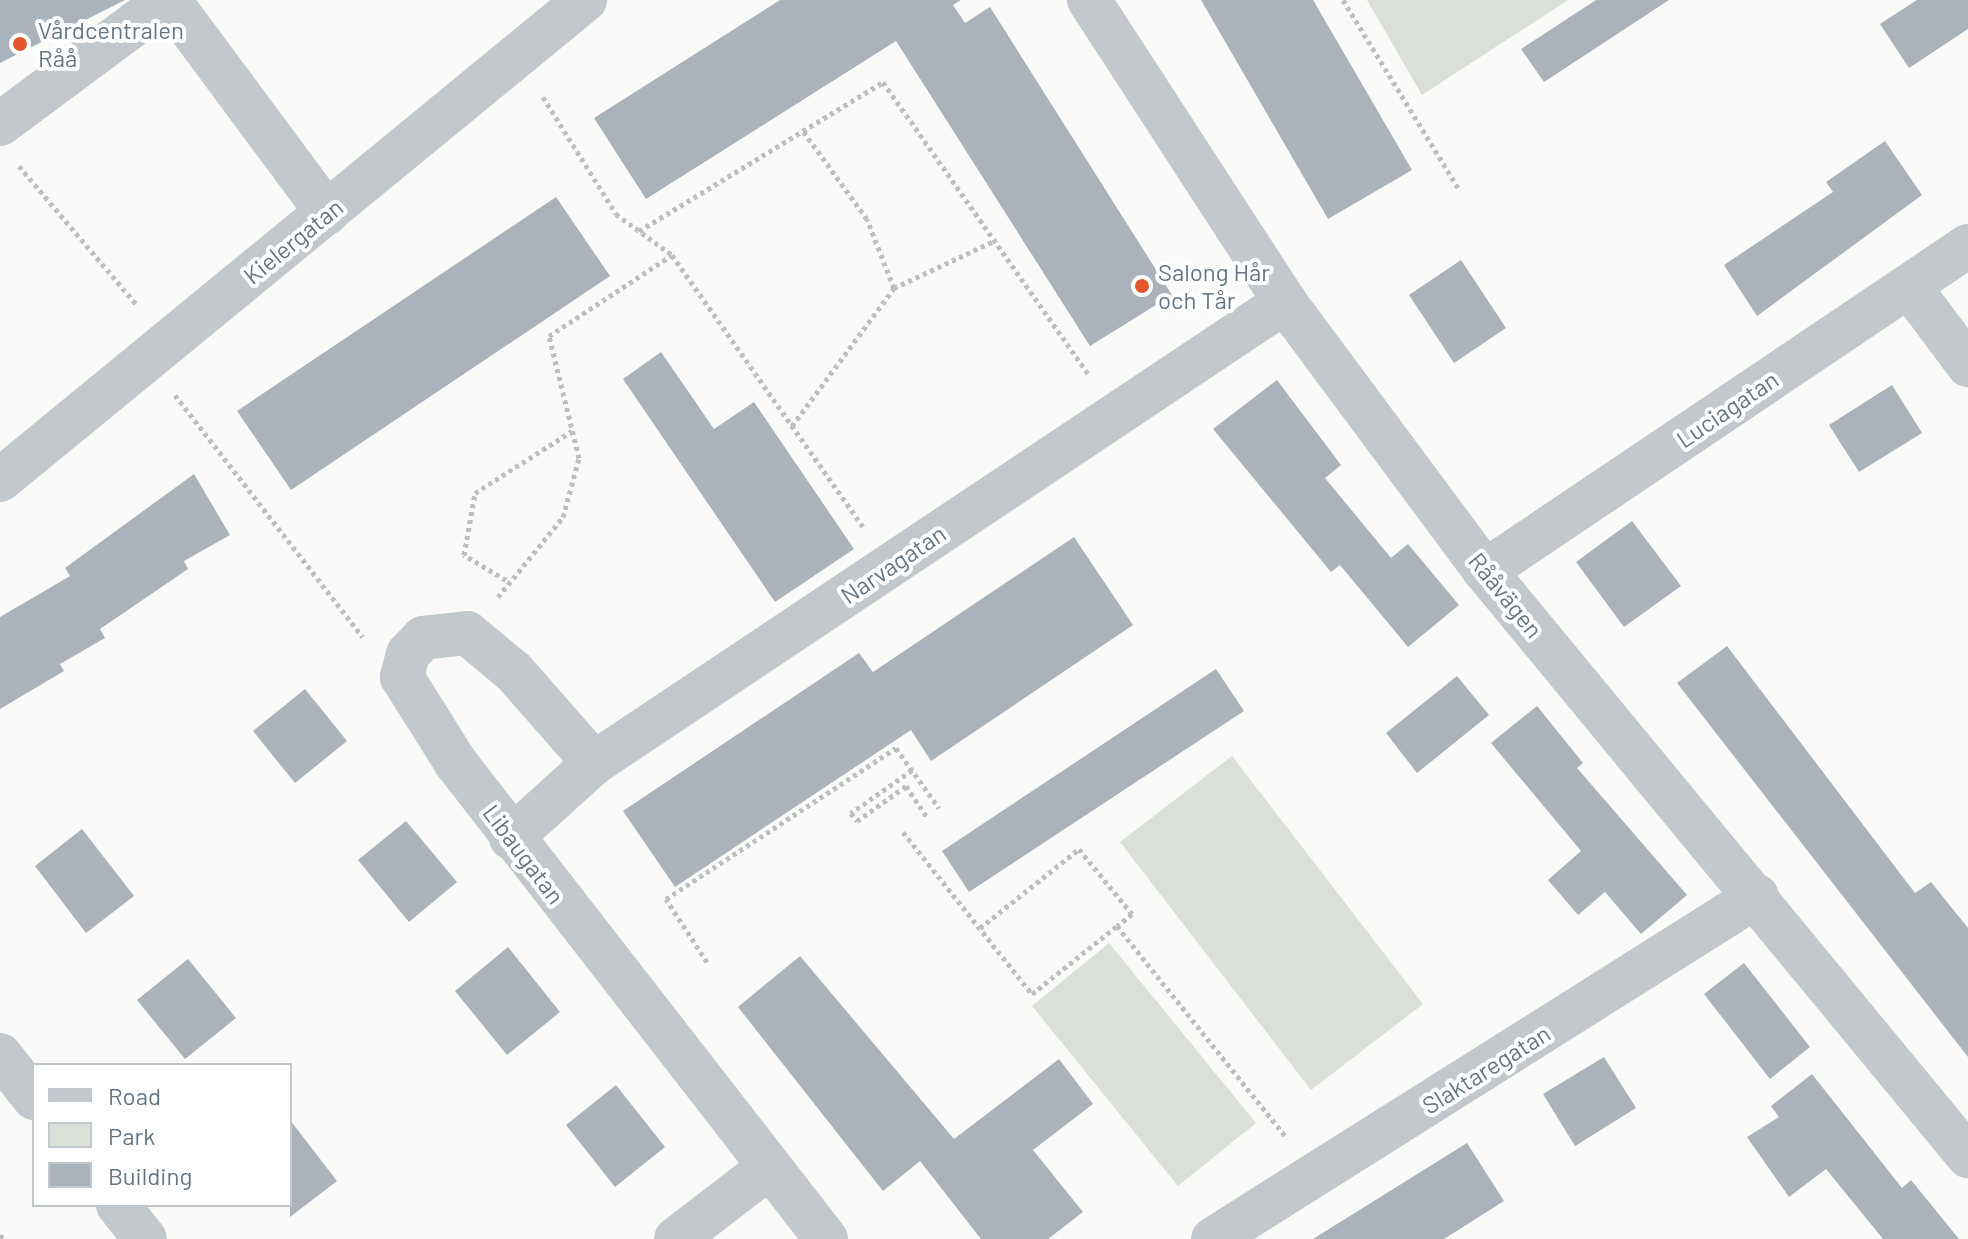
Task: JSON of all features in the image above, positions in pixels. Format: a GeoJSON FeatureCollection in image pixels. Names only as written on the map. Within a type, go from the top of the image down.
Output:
{"type":"FeatureCollection","features":[{"type":"Feature","properties":{"kind":"street"},"geometry":{"type":"LineString","coordinates":[[5,140],[168,0],[327,213]]}},
{"type":"Feature","properties":{"kind":"street","name":"Rååvägen"},"geometry":{"type":"LineString","coordinates":[[1089,0],[1285,302],[1485,571],[1757,896],[1968,1156]]}},
{"type":"Feature","properties":{"kind":"street","name":"Kielergatan"},"geometry":{"type":"LineString","coordinates":[[0,480],[517,56],[566,6]]}},
{"type":"Feature","properties":{"kind":"street","name":"Luciagatan"},"geometry":{"type":"LineString","coordinates":[[1485,571],[1968,246]]}},
{"type":"Feature","properties":{"kind":"street"},"geometry":{"type":"LineString","coordinates":[[1909,286],[1968,365]]}},
{"type":"Feature","properties":{"kind":"street","name":"Narvagatan"},"geometry":{"type":"LineString","coordinates":[[511,838],[594,763],[1285,302]]}},
{"type":"Feature","properties":{"kind":"street"},"geometry":{"type":"LineString","coordinates":[[402,677],[408,654],[423,638],[467,633],[594,763]]}},
{"type":"Feature","properties":{"kind":"street","name":"Libaugatan"},"geometry":{"type":"LineString","coordinates":[[402,677],[511,838],[767,1169],[826,1239]]}},
{"type":"Feature","properties":{"kind":"street","name":"Slaktaregatan"},"geometry":{"type":"LineString","coordinates":[[1213,1239],[1757,896]]}},
{"type":"Feature","properties":{"kind":"street"},"geometry":{"type":"LineString","coordinates":[[0,1055],[32,1095]]}},
{"type":"Feature","properties":{"kind":"street"},"geometry":{"type":"LineString","coordinates":[[676,1239],[767,1169]]}},
{"type":"Feature","properties":{"kind":"street"},"geometry":{"type":"LineString","coordinates":[[120,1207],[145,1239]]}},
{"type":"Feature","properties":{"kind":"path"},"geometry":{"type":"LineString","coordinates":[[1343,0],[1460,191]]}},
{"type":"Feature","properties":{"kind":"path"},"geometry":{"type":"LineString","coordinates":[[517,56],[616,214],[672,255],[890,566]]}},
{"type":"Feature","properties":{"kind":"path"},"geometry":{"type":"LineString","coordinates":[[639,231],[883,82],[1116,414]]}},
{"type":"Feature","properties":{"kind":"path"},"geometry":{"type":"LineString","coordinates":[[803,131],[867,219],[894,288]]}},
{"type":"Feature","properties":{"kind":"path"},"geometry":{"type":"LineString","coordinates":[[5,140],[145,314]]}},
{"type":"Feature","properties":{"kind":"path"},"geometry":{"type":"LineString","coordinates":[[792,426],[894,288],[995,241]]}},
{"type":"Feature","properties":{"kind":"path"},"geometry":{"type":"LineString","coordinates":[[478,642],[506,580],[563,517],[579,458],[549,336],[672,255]]}},
{"type":"Feature","properties":{"kind":"path"},"geometry":{"type":"LineString","coordinates":[[147,360],[376,654],[402,677]]}},
{"type":"Feature","properties":{"kind":"path"},"geometry":{"type":"LineString","coordinates":[[506,580],[464,555],[475,493],[572,431]]}},
{"type":"Feature","properties":{"kind":"path"},"geometry":{"type":"LineString","coordinates":[[707,962],[666,899],[896,748],[939,808]]}},
{"type":"Feature","properties":{"kind":"path"},"geometry":{"type":"LineString","coordinates":[[912,770],[851,813],[857,821],[906,786],[926,816]]}},
{"type":"Feature","properties":{"kind":"path"},"geometry":{"type":"LineString","coordinates":[[903,832],[1032,994],[1132,914],[1079,849],[980,928]]}},
{"type":"Feature","properties":{"kind":"path"},"geometry":{"type":"LineString","coordinates":[[1117,926],[1316,1175]]}},
{"type":"Feature","properties":{"kind":"green space"},"geometry":{"type":"Polygon","coordinates":[[[1367,0],[1568,0],[1422,95],[1367,0]]]}},
{"type":"Feature","properties":{"kind":"green space"},"geometry":{"type":"Polygon","coordinates":[[[1232,756],[1423,1004],[1311,1090],[1120,842],[1232,756]]]}},
{"type":"Feature","properties":{"kind":"green space"},"geometry":{"type":"Polygon","coordinates":[[[1109,943],[1256,1123],[1178,1186],[1032,1006],[1109,943]]]}},
{"type":"Feature","properties":{"kind":"building","name":"Vårdcentralen Råå"},"geometry":{"type":"Polygon","coordinates":[[[0,0],[125,0],[0,63],[0,0]]]}},
{"type":"Feature","properties":{"kind":"building"},"geometry":{"type":"Polygon","coordinates":[[[780,0],[961,0],[953,5],[965,23],[990,7],[1172,295],[1090,346],[896,41],[646,199],[594,118],[780,0]]]}},
{"type":"Feature","properties":{"kind":"building"},"geometry":{"type":"Polygon","coordinates":[[[1201,0],[1313,0],[1412,170],[1328,219],[1201,0]]]}},
{"type":"Feature","properties":{"kind":"building"},"geometry":{"type":"Polygon","coordinates":[[[1596,0],[1669,0],[1544,82],[1521,49],[1596,0]]]}},
{"type":"Feature","properties":{"kind":"building"},"geometry":{"type":"Polygon","coordinates":[[[1917,0],[1968,0],[1968,29],[1909,68],[1880,24],[1917,0]]]}},
{"type":"Feature","properties":{"kind":"building"},"geometry":{"type":"Polygon","coordinates":[[[1885,141],[1922,195],[1757,316],[1724,265],[1833,192],[1826,182],[1885,141]]]}},
{"type":"Feature","properties":{"kind":"building"},"geometry":{"type":"Polygon","coordinates":[[[556,197],[610,276],[291,490],[237,411],[556,197]]]}},
{"type":"Feature","properties":{"kind":"building"},"geometry":{"type":"Polygon","coordinates":[[[1461,260],[1506,328],[1454,363],[1409,295],[1461,260]]]}},
{"type":"Feature","properties":{"kind":"building"},"geometry":{"type":"Polygon","coordinates":[[[661,352],[714,429],[754,402],[854,549],[775,602],[623,379],[661,352]]]}},
{"type":"Feature","properties":{"kind":"building"},"geometry":{"type":"Polygon","coordinates":[[[1277,380],[1341,465],[1325,478],[1391,558],[1408,544],[1459,605],[1408,647],[1340,565],[1331,572],[1213,429],[1277,380]]]}},
{"type":"Feature","properties":{"kind":"building"},"geometry":{"type":"Polygon","coordinates":[[[1892,385],[1922,433],[1859,472],[1829,425],[1892,385]]]}},
{"type":"Feature","properties":{"kind":"building"},"geometry":{"type":"Polygon","coordinates":[[[194,474],[230,535],[184,561],[188,569],[100,629],[105,638],[60,664],[64,671],[0,709],[0,617],[70,576],[65,568],[194,474]]]}},
{"type":"Feature","properties":{"kind":"building"},"geometry":{"type":"Polygon","coordinates":[[[1632,521],[1681,586],[1624,627],[1576,562],[1632,521]]]}},
{"type":"Feature","properties":{"kind":"building"},"geometry":{"type":"Polygon","coordinates":[[[1074,537],[1133,625],[931,761],[911,730],[675,887],[623,811],[859,653],[873,672],[1074,537]]]}},
{"type":"Feature","properties":{"kind":"building"},"geometry":{"type":"Polygon","coordinates":[[[1727,646],[1915,893],[1931,882],[1968,928],[1968,1057],[1677,683],[1727,646]]]}},
{"type":"Feature","properties":{"kind":"building"},"geometry":{"type":"Polygon","coordinates":[[[1216,669],[1244,711],[969,892],[942,851],[1216,669]]]}},
{"type":"Feature","properties":{"kind":"building"},"geometry":{"type":"Polygon","coordinates":[[[1457,676],[1489,715],[1417,773],[1386,733],[1457,676]]]}},
{"type":"Feature","properties":{"kind":"building"},"geometry":{"type":"Polygon","coordinates":[[[305,689],[347,741],[295,783],[253,731],[305,689]]]}},
{"type":"Feature","properties":{"kind":"building"},"geometry":{"type":"Polygon","coordinates":[[[1537,706],[1583,763],[1577,768],[1687,895],[1641,934],[1605,892],[1578,915],[1548,880],[1581,851],[1491,743],[1537,706]]]}},
{"type":"Feature","properties":{"kind":"building"},"geometry":{"type":"Polygon","coordinates":[[[406,821],[457,882],[409,922],[358,860],[406,821]]]}},
{"type":"Feature","properties":{"kind":"building"},"geometry":{"type":"Polygon","coordinates":[[[82,829],[134,896],[86,933],[35,866],[82,829]]]}},
{"type":"Feature","properties":{"kind":"building"},"geometry":{"type":"Polygon","coordinates":[[[508,947],[560,1012],[507,1055],[455,991],[508,947]]]}},
{"type":"Feature","properties":{"kind":"building"},"geometry":{"type":"Polygon","coordinates":[[[800,956],[954,1139],[1059,1059],[1093,1104],[1033,1150],[1083,1212],[1048,1239],[981,1239],[920,1161],[883,1191],[738,1007],[800,956]]]}},
{"type":"Feature","properties":{"kind":"building"},"geometry":{"type":"Polygon","coordinates":[[[188,959],[236,1018],[185,1059],[137,1000],[188,959]]]}},
{"type":"Feature","properties":{"kind":"building"},"geometry":{"type":"Polygon","coordinates":[[[1744,963],[1810,1047],[1770,1079],[1704,994],[1744,963]]]}},
{"type":"Feature","properties":{"kind":"building"},"geometry":{"type":"Polygon","coordinates":[[[1604,1057],[1636,1108],[1575,1146],[1543,1094],[1604,1057]]]}},
{"type":"Feature","properties":{"kind":"building"},"geometry":{"type":"Polygon","coordinates":[[[1812,1074],[1902,1188],[1911,1180],[1959,1239],[1883,1239],[1826,1169],[1789,1197],[1747,1137],[1779,1117],[1771,1106],[1812,1074]]]}},
{"type":"Feature","properties":{"kind":"building"},"geometry":{"type":"Polygon","coordinates":[[[616,1085],[665,1147],[615,1187],[566,1125],[616,1085]]]}},
{"type":"Feature","properties":{"kind":"building"},"geometry":{"type":"Polygon","coordinates":[[[292,1123],[337,1181],[290,1217],[292,1207],[292,1123]]]}},
{"type":"Feature","properties":{"kind":"building"},"geometry":{"type":"Polygon","coordinates":[[[1467,1143],[1504,1201],[1444,1239],[1313,1239],[1467,1143]]]}},
{"type":"Feature","properties":{"kind":"place","name":"Vårdcentralen Råå"},"geometry":{"type":"Point","coordinates":[20,44]}},
{"type":"Feature","properties":{"kind":"place","name":"Salong Hår och Tår"},"geometry":{"type":"Point","coordinates":[1142,286]}}]}
